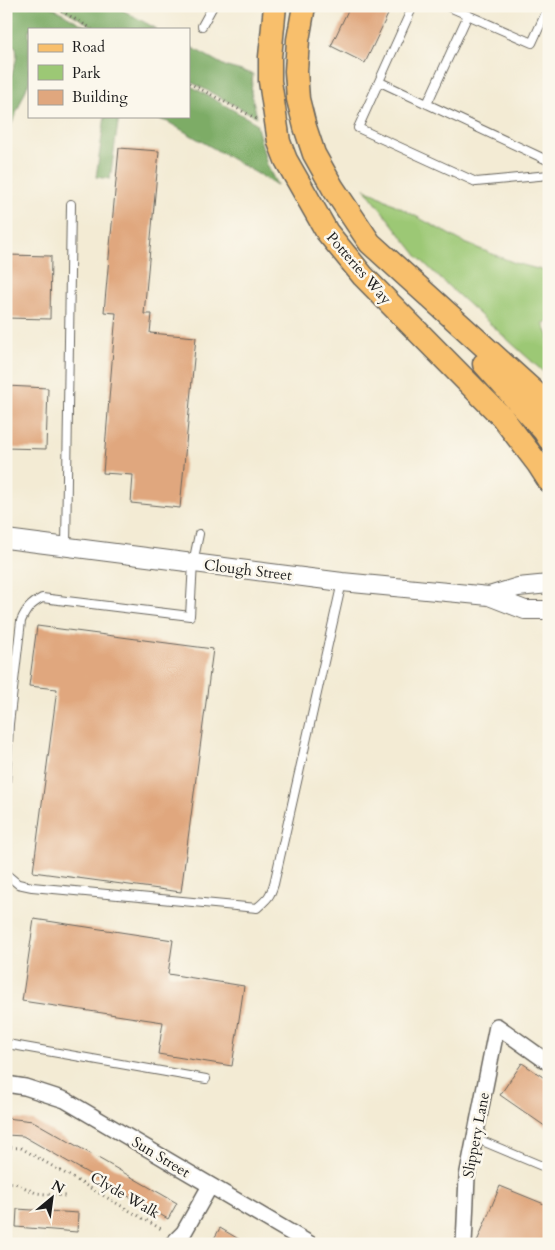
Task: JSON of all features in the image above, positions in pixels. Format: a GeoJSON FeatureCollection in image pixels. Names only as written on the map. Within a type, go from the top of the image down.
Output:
{"type":"FeatureCollection","features":[{"type":"Feature","properties":{"kind":"main road","name":"Potteries Way"},"geometry":{"type":"LineString","coordinates":[[275,6],[270,57],[270,81],[277,129],[286,160],[326,232],[363,276],[502,416],[549,482]]}},
{"type":"Feature","properties":{"kind":"main road","name":"Potteries Way"},"geometry":{"type":"LineString","coordinates":[[304,6],[298,40],[296,71],[298,99],[314,154],[333,188],[370,243],[549,406]]}},
{"type":"Feature","properties":{"kind":"main road"},"geometry":{"type":"LineString","coordinates":[[370,243],[421,301],[483,362],[549,439]]}},
{"type":"Feature","properties":{"kind":"street","name":"Clough Street"},"geometry":{"type":"LineString","coordinates":[[6,539],[342,582],[489,596],[525,610],[549,610]]}},
{"type":"Feature","properties":{"kind":"street","name":"Clough Street"},"geometry":{"type":"LineString","coordinates":[[489,596],[518,587],[549,584]]}},
{"type":"Feature","properties":{"kind":"street","name":"Slippery Lane"},"geometry":{"type":"LineString","coordinates":[[464,1244],[467,1177],[496,1026],[549,1063]]}},
{"type":"Feature","properties":{"kind":"street","name":"Sun Street"},"geometry":{"type":"LineString","coordinates":[[6,1084],[39,1091],[65,1100],[310,1244]]}},
{"type":"Feature","properties":{"kind":"street"},"geometry":{"type":"LineString","coordinates":[[175,1241],[184,1232],[210,1186]]}},
{"type":"Feature","properties":{"kind":"lane"},"geometry":{"type":"LineString","coordinates":[[202,26],[214,6]]}},
{"type":"Feature","properties":{"kind":"lane"},"geometry":{"type":"LineString","coordinates":[[414,6],[358,128],[476,182],[549,174]]}},
{"type":"Feature","properties":{"kind":"lane"},"geometry":{"type":"LineString","coordinates":[[447,6],[532,44],[549,6]]}},
{"type":"Feature","properties":{"kind":"lane"},"geometry":{"type":"LineString","coordinates":[[428,104],[468,15]]}},
{"type":"Feature","properties":{"kind":"lane"},"geometry":{"type":"LineString","coordinates":[[380,82],[549,161]]}},
{"type":"Feature","properties":{"kind":"lane"},"geometry":{"type":"LineString","coordinates":[[66,547],[71,204]]}},
{"type":"Feature","properties":{"kind":"lane"},"geometry":{"type":"LineString","coordinates":[[6,782],[9,724],[21,621],[26,610],[32,603],[42,598],[190,616],[193,563],[199,534]]}},
{"type":"Feature","properties":{"kind":"lane"},"geometry":{"type":"LineString","coordinates":[[6,874],[18,884],[32,888],[257,908],[264,902],[270,896],[274,884],[342,582]]}},
{"type":"Feature","properties":{"kind":"lane"},"geometry":{"type":"LineString","coordinates":[[6,1046],[7,1044],[206,1079]]}},
{"type":"Feature","properties":{"kind":"lane"},"geometry":{"type":"LineString","coordinates":[[475,1138],[549,1170]]}},
{"type":"Feature","properties":{"kind":"path"},"geometry":{"type":"LineString","coordinates":[[53,6],[90,28]]}},
{"type":"Feature","properties":{"kind":"path"},"geometry":{"type":"LineString","coordinates":[[190,84],[277,129]]}},
{"type":"Feature","properties":{"kind":"path","name":"Clyde Walk"},"geometry":{"type":"LineString","coordinates":[[6,1147],[21,1148],[175,1241]]}},
{"type":"Feature","properties":{"kind":"path"},"geometry":{"type":"LineString","coordinates":[[6,1182],[15,1182],[36,1193],[65,1196]]}},
{"type":"Feature","properties":{"kind":"green space"},"geometry":{"type":"Polygon","coordinates":[[[6,6],[50,6],[88,28],[28,28],[28,84],[6,138],[6,94],[17,57],[16,47],[6,42],[6,6]]]}},
{"type":"Feature","properties":{"kind":"green space"},"geometry":{"type":"Polygon","coordinates":[[[58,6],[115,6],[155,28],[95,28],[58,6]]]}},
{"type":"Feature","properties":{"kind":"green space"},"geometry":{"type":"Polygon","coordinates":[[[190,47],[227,67],[253,74],[251,92],[257,117],[190,82],[190,47]]]}},
{"type":"Feature","properties":{"kind":"green space"},"geometry":{"type":"Polygon","coordinates":[[[190,86],[256,123],[267,165],[277,185],[168,122],[155,118],[190,118],[190,86]]]}},
{"type":"Feature","properties":{"kind":"green space"},"geometry":{"type":"Polygon","coordinates":[[[105,118],[119,118],[110,179],[96,177],[105,118]]]}},
{"type":"Feature","properties":{"kind":"green space"},"geometry":{"type":"Polygon","coordinates":[[[364,188],[465,243],[515,263],[549,272],[549,322],[543,324],[549,336],[549,377],[418,257],[364,188]]]}},
{"type":"Feature","properties":{"kind":"building"},"geometry":{"type":"Polygon","coordinates":[[[350,6],[392,6],[365,63],[331,46],[350,6]]]}},
{"type":"Feature","properties":{"kind":"building"},"geometry":{"type":"Polygon","coordinates":[[[119,148],[159,151],[144,314],[152,314],[150,333],[196,337],[180,508],[131,503],[133,475],[103,473],[116,313],[104,312],[119,148]]]}},
{"type":"Feature","properties":{"kind":"building"},"geometry":{"type":"Polygon","coordinates":[[[6,255],[51,256],[50,319],[6,318],[6,255]]]}},
{"type":"Feature","properties":{"kind":"building"},"geometry":{"type":"Polygon","coordinates":[[[6,386],[48,388],[46,449],[6,448],[6,386]]]}},
{"type":"Feature","properties":{"kind":"building"},"geometry":{"type":"Polygon","coordinates":[[[37,626],[213,649],[181,892],[33,872],[57,689],[29,686],[37,626]]]}},
{"type":"Feature","properties":{"kind":"building"},"geometry":{"type":"Polygon","coordinates":[[[34,919],[173,940],[168,974],[244,986],[232,1066],[158,1054],[163,1022],[22,1001],[34,919]]]}},
{"type":"Feature","properties":{"kind":"building"},"geometry":{"type":"Polygon","coordinates":[[[522,1063],[549,1081],[549,1129],[500,1095],[522,1063]]]}},
{"type":"Feature","properties":{"kind":"building"},"geometry":{"type":"Polygon","coordinates":[[[6,1118],[33,1121],[177,1203],[168,1219],[23,1136],[6,1135],[6,1118]]]}},
{"type":"Feature","properties":{"kind":"building"},"geometry":{"type":"Polygon","coordinates":[[[500,1186],[549,1206],[549,1244],[476,1244],[500,1186]]]}},
{"type":"Feature","properties":{"kind":"building"},"geometry":{"type":"Polygon","coordinates":[[[17,1209],[78,1213],[77,1232],[16,1227],[17,1209]]]}},
{"type":"Feature","properties":{"kind":"building"},"geometry":{"type":"Polygon","coordinates":[[[220,1228],[247,1244],[211,1244],[220,1228]]]}}]}
